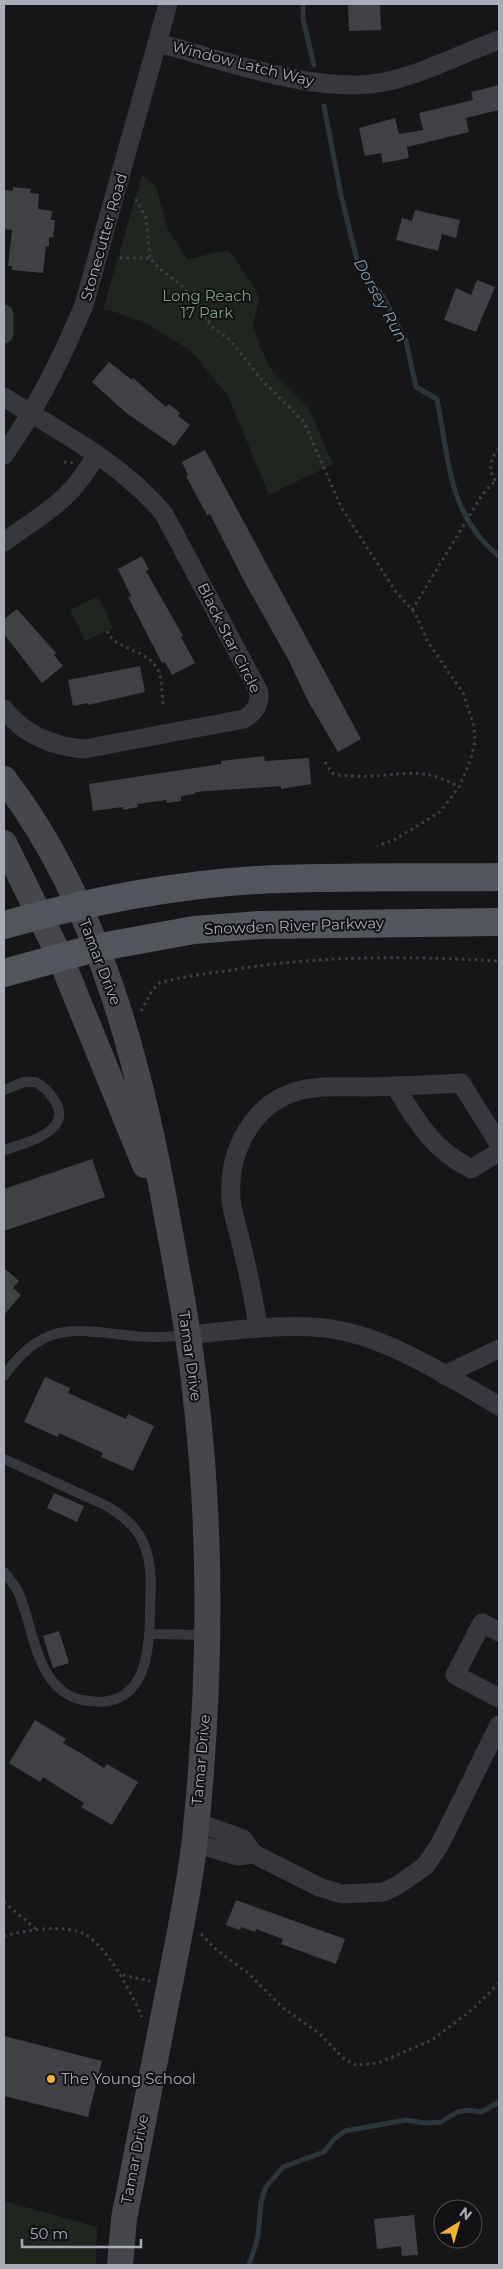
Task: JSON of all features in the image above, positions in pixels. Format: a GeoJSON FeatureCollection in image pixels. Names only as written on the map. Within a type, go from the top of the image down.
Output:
{"type":"FeatureCollection","features":[{"type":"Feature","properties":{"kind":"main road"},"geometry":{"type":"LineString","coordinates":[[4,925],[78,905],[192,886],[257,880],[499,877]]}},
{"type":"Feature","properties":{"kind":"main road","name":"Snowden River Parkway"},"geometry":{"type":"LineString","coordinates":[[4,973],[95,948],[194,930],[260,925],[499,922]]}},
{"type":"Feature","properties":{"kind":"street","name":"Stonecutter Road"},"geometry":{"type":"LineString","coordinates":[[4,455],[32,414],[68,343],[84,305],[168,4]]}},
{"type":"Feature","properties":{"kind":"street","name":"Window Latch Way"},"geometry":{"type":"LineString","coordinates":[[158,43],[290,78],[321,84],[357,85],[387,82],[419,73],[499,40]]}},
{"type":"Feature","properties":{"kind":"street"},"geometry":{"type":"LineString","coordinates":[[4,314],[4,334]]}},
{"type":"Feature","properties":{"kind":"street","name":"Black Star Circle"},"geometry":{"type":"LineString","coordinates":[[4,397],[131,478],[164,514],[260,692],[260,700],[252,714],[244,719],[84,749],[46,742],[18,725],[4,709]]}},
{"type":"Feature","properties":{"kind":"street"},"geometry":{"type":"LineString","coordinates":[[4,542],[64,500],[76,487],[96,456]]}},
{"type":"Feature","properties":{"kind":"street","name":"Tamar Drive"},"geometry":{"type":"LineString","coordinates":[[4,778],[45,841],[78,905],[119,1011],[139,1079],[158,1159],[188,1335],[197,1402],[204,1485],[208,1636],[206,1709],[195,1832],[183,1915],[124,2219],[120,2265]]}},
{"type":"Feature","properties":{"kind":"street","name":"Tamar Drive"},"geometry":{"type":"LineString","coordinates":[[4,843],[41,914],[60,957],[145,1163],[174,1250]]}},
{"type":"Feature","properties":{"kind":"street"},"geometry":{"type":"LineString","coordinates":[[258,1328],[252,1292],[231,1200],[231,1175],[234,1157],[241,1140],[254,1120],[268,1107],[281,1098],[297,1091],[312,1088],[461,1083],[499,1144]]}},
{"type":"Feature","properties":{"kind":"street"},"geometry":{"type":"LineString","coordinates":[[395,1086],[426,1136],[456,1161],[472,1169],[499,1152]]}},
{"type":"Feature","properties":{"kind":"street"},"geometry":{"type":"LineString","coordinates":[[188,1335],[258,1328],[315,1327],[340,1331],[387,1346],[499,1406]]}},
{"type":"Feature","properties":{"kind":"street"},"geometry":{"type":"LineString","coordinates":[[444,1375],[499,1349]]}},
{"type":"Feature","properties":{"kind":"street"},"geometry":{"type":"LineString","coordinates":[[499,1632],[482,1623],[454,1675],[499,1698]]}},
{"type":"Feature","properties":{"kind":"street"},"geometry":{"type":"LineString","coordinates":[[195,1832],[243,1839],[254,1854],[319,1887],[342,1894],[384,1892],[398,1885],[425,1866],[439,1846],[499,1725]]}},
{"type":"Feature","properties":{"kind":"lane"},"geometry":{"type":"LineString","coordinates":[[4,1090],[24,1082],[36,1082],[52,1096],[58,1106],[58,1116],[56,1125],[41,1137],[4,1150]]}},
{"type":"Feature","properties":{"kind":"lane"},"geometry":{"type":"LineString","coordinates":[[4,1376],[15,1360],[30,1346],[48,1336],[64,1332],[85,1329],[159,1338],[188,1335]]}},
{"type":"Feature","properties":{"kind":"lane"},"geometry":{"type":"LineString","coordinates":[[4,1459],[107,1506],[131,1526],[141,1538],[151,1567],[150,1634],[144,1669],[123,1696],[116,1700],[98,1703],[72,1698],[55,1684],[42,1662],[18,1592],[4,1572]]}},
{"type":"Feature","properties":{"kind":"lane"},"geometry":{"type":"LineString","coordinates":[[150,1634],[208,1636]]}},
{"type":"Feature","properties":{"kind":"path"},"geometry":{"type":"LineString","coordinates":[[136,199],[146,218],[150,258],[160,269],[183,287],[208,322],[231,341],[244,355],[261,379],[304,422],[341,507],[396,592],[412,610],[428,642],[463,693],[474,726],[475,740],[471,759],[459,787],[440,812],[394,840],[377,846]]}},
{"type":"Feature","properties":{"kind":"path"},"geometry":{"type":"LineString","coordinates":[[120,258],[150,258]]}},
{"type":"Feature","properties":{"kind":"path"},"geometry":{"type":"LineString","coordinates":[[208,322],[223,314]]}},
{"type":"Feature","properties":{"kind":"path"},"geometry":{"type":"LineString","coordinates":[[499,449],[490,464],[490,472],[499,484]]}},
{"type":"Feature","properties":{"kind":"path"},"geometry":{"type":"LineString","coordinates":[[412,610],[482,495],[495,480]]}},
{"type":"Feature","properties":{"kind":"path"},"geometry":{"type":"LineString","coordinates":[[107,631],[113,641],[152,660],[161,679],[164,708]]}},
{"type":"Feature","properties":{"kind":"path"},"geometry":{"type":"LineString","coordinates":[[325,762],[332,773],[337,775],[371,777],[396,773],[428,773],[459,787]]}},
{"type":"Feature","properties":{"kind":"path"},"geometry":{"type":"LineString","coordinates":[[140,1011],[148,996],[160,983],[253,966],[314,959],[376,956],[499,961]]}},
{"type":"Feature","properties":{"kind":"path"},"geometry":{"type":"LineString","coordinates":[[4,1902],[38,1931]]}},
{"type":"Feature","properties":{"kind":"path"},"geometry":{"type":"LineString","coordinates":[[4,1936],[38,1931],[69,1930],[81,1932],[94,1942],[122,1975],[144,2021]]}},
{"type":"Feature","properties":{"kind":"path"},"geometry":{"type":"LineString","coordinates":[[200,1933],[218,1951],[248,1973],[282,2007],[321,2035],[343,2058],[356,2065],[378,2063],[432,2040],[485,1999],[499,1983]]}},
{"type":"Feature","properties":{"kind":"path"},"geometry":{"type":"LineString","coordinates":[[122,1975],[150,1981]]}},
{"type":"Feature","properties":{"kind":"green space","name":"Long Reach 17 Park"},"geometry":{"type":"Polygon","coordinates":[[[142,175],[156,186],[168,230],[188,260],[216,252],[229,251],[254,286],[259,299],[253,325],[260,347],[272,371],[309,408],[333,464],[269,495],[228,396],[190,350],[147,324],[110,310],[103,310],[142,175]]]}},
{"type":"Feature","properties":{"kind":"green space"},"geometry":{"type":"Polygon","coordinates":[[[98,596],[113,628],[85,641],[70,610],[98,596]]]}},
{"type":"Feature","properties":{"kind":"green space"},"geometry":{"type":"Polygon","coordinates":[[[4,2201],[97,2227],[96,2265],[4,2265],[4,2201]]]}},
{"type":"Feature","properties":{"kind":"building"},"geometry":{"type":"Polygon","coordinates":[[[348,4],[380,4],[381,30],[349,31],[348,4]]]}},
{"type":"Feature","properties":{"kind":"building"},"geometry":{"type":"Polygon","coordinates":[[[499,85],[499,110],[466,118],[469,132],[407,147],[409,158],[383,163],[381,153],[365,156],[359,128],[395,118],[399,134],[423,130],[419,113],[473,100],[471,92],[499,85]]]}},
{"type":"Feature","properties":{"kind":"building"},"geometry":{"type":"Polygon","coordinates":[[[13,187],[31,189],[30,193],[39,194],[38,209],[52,211],[51,220],[55,220],[53,238],[49,237],[49,246],[46,246],[43,273],[12,270],[12,266],[8,266],[12,230],[4,229],[4,190],[13,191],[13,187]]]}},
{"type":"Feature","properties":{"kind":"building"},"geometry":{"type":"Polygon","coordinates":[[[415,210],[460,220],[456,238],[442,234],[438,251],[396,240],[402,218],[412,221],[415,210]]]}},
{"type":"Feature","properties":{"kind":"building"},"geometry":{"type":"Polygon","coordinates":[[[477,280],[495,287],[476,332],[444,320],[456,288],[471,295],[477,280]]]}},
{"type":"Feature","properties":{"kind":"building"},"geometry":{"type":"Polygon","coordinates":[[[109,362],[132,380],[133,378],[166,407],[169,404],[180,413],[178,416],[190,425],[174,446],[125,412],[92,382],[109,362]]]}},
{"type":"Feature","properties":{"kind":"building"},"geometry":{"type":"Polygon","coordinates":[[[205,450],[361,739],[338,752],[308,701],[289,661],[244,581],[210,514],[207,515],[186,476],[188,475],[182,462],[205,450]]]}},
{"type":"Feature","properties":{"kind":"building"},"geometry":{"type":"Polygon","coordinates":[[[142,556],[149,570],[146,571],[183,636],[181,637],[195,663],[172,675],[165,662],[162,663],[128,597],[131,596],[118,569],[142,556]]]}},
{"type":"Feature","properties":{"kind":"building"},"geometry":{"type":"Polygon","coordinates":[[[17,609],[56,653],[54,655],[63,666],[42,683],[4,634],[4,619],[17,609]]]}},
{"type":"Feature","properties":{"kind":"building"},"geometry":{"type":"Polygon","coordinates":[[[140,666],[145,692],[88,705],[88,703],[73,706],[68,680],[140,666]]]}},
{"type":"Feature","properties":{"kind":"building"},"geometry":{"type":"Polygon","coordinates":[[[264,756],[265,761],[309,758],[311,784],[281,789],[281,786],[195,792],[195,794],[181,796],[181,801],[167,803],[166,800],[137,804],[138,807],[123,810],[123,807],[93,811],[89,784],[221,764],[221,761],[264,756]]]}},
{"type":"Feature","properties":{"kind":"building"},"geometry":{"type":"Polygon","coordinates":[[[92,1159],[105,1197],[4,1231],[4,1189],[92,1159]]]}},
{"type":"Feature","properties":{"kind":"building"},"geometry":{"type":"Polygon","coordinates":[[[4,1268],[19,1281],[13,1288],[21,1295],[4,1315],[4,1268]]]}},
{"type":"Feature","properties":{"kind":"building"},"geometry":{"type":"Polygon","coordinates":[[[45,1377],[70,1388],[68,1393],[126,1419],[128,1414],[154,1426],[133,1471],[101,1457],[103,1453],[59,1433],[58,1437],[24,1422],[45,1377]]]}},
{"type":"Feature","properties":{"kind":"building"},"geometry":{"type":"Polygon","coordinates":[[[54,1493],[84,1506],[77,1522],[47,1508],[54,1493]]]}},
{"type":"Feature","properties":{"kind":"building"},"geometry":{"type":"Polygon","coordinates":[[[59,1631],[69,1663],[53,1668],[43,1636],[59,1631]]]}},
{"type":"Feature","properties":{"kind":"building"},"geometry":{"type":"Polygon","coordinates":[[[35,1720],[66,1739],[63,1743],[104,1768],[107,1764],[138,1782],[112,1825],[81,1807],[84,1803],[43,1777],[40,1782],[9,1763],[35,1720]]]}},
{"type":"Feature","properties":{"kind":"building"},"geometry":{"type":"Polygon","coordinates":[[[236,1900],[345,1939],[336,1964],[281,1944],[283,1939],[256,1929],[255,1932],[241,1927],[240,1930],[226,1925],[236,1900]]]}},
{"type":"Feature","properties":{"kind":"building","name":"The Young School"},"geometry":{"type":"Polygon","coordinates":[[[4,2036],[102,2061],[88,2117],[4,2096],[4,2036]]]}},
{"type":"Feature","properties":{"kind":"building"},"geometry":{"type":"Polygon","coordinates":[[[414,2215],[418,2255],[402,2256],[401,2246],[377,2249],[374,2219],[414,2215]]]}},
{"type":"Feature","properties":{"kind":"waterway","name":"Dorsey Run"},"geometry":{"type":"LineString","coordinates":[[303,4],[303,19],[314,65]]}},
{"type":"Feature","properties":{"kind":"waterway","name":"Dorsey Run"},"geometry":{"type":"LineString","coordinates":[[324,106],[341,195],[357,260],[384,298],[406,341],[416,387],[437,399],[453,485],[469,523],[482,540],[499,556]]}},
{"type":"Feature","properties":{"kind":"waterway","name":"Dorsey Run"},"geometry":{"type":"LineString","coordinates":[[249,2265],[258,2237],[261,2202],[266,2187],[283,2167],[324,2152],[334,2139],[345,2131],[406,2120],[425,2123],[441,2122],[457,2112],[469,2110],[481,2112],[499,2102]]}},
{"type":"Feature","properties":{"kind":"place","name":"The Young School"},"geometry":{"type":"Point","coordinates":[51,2079]}}]}
